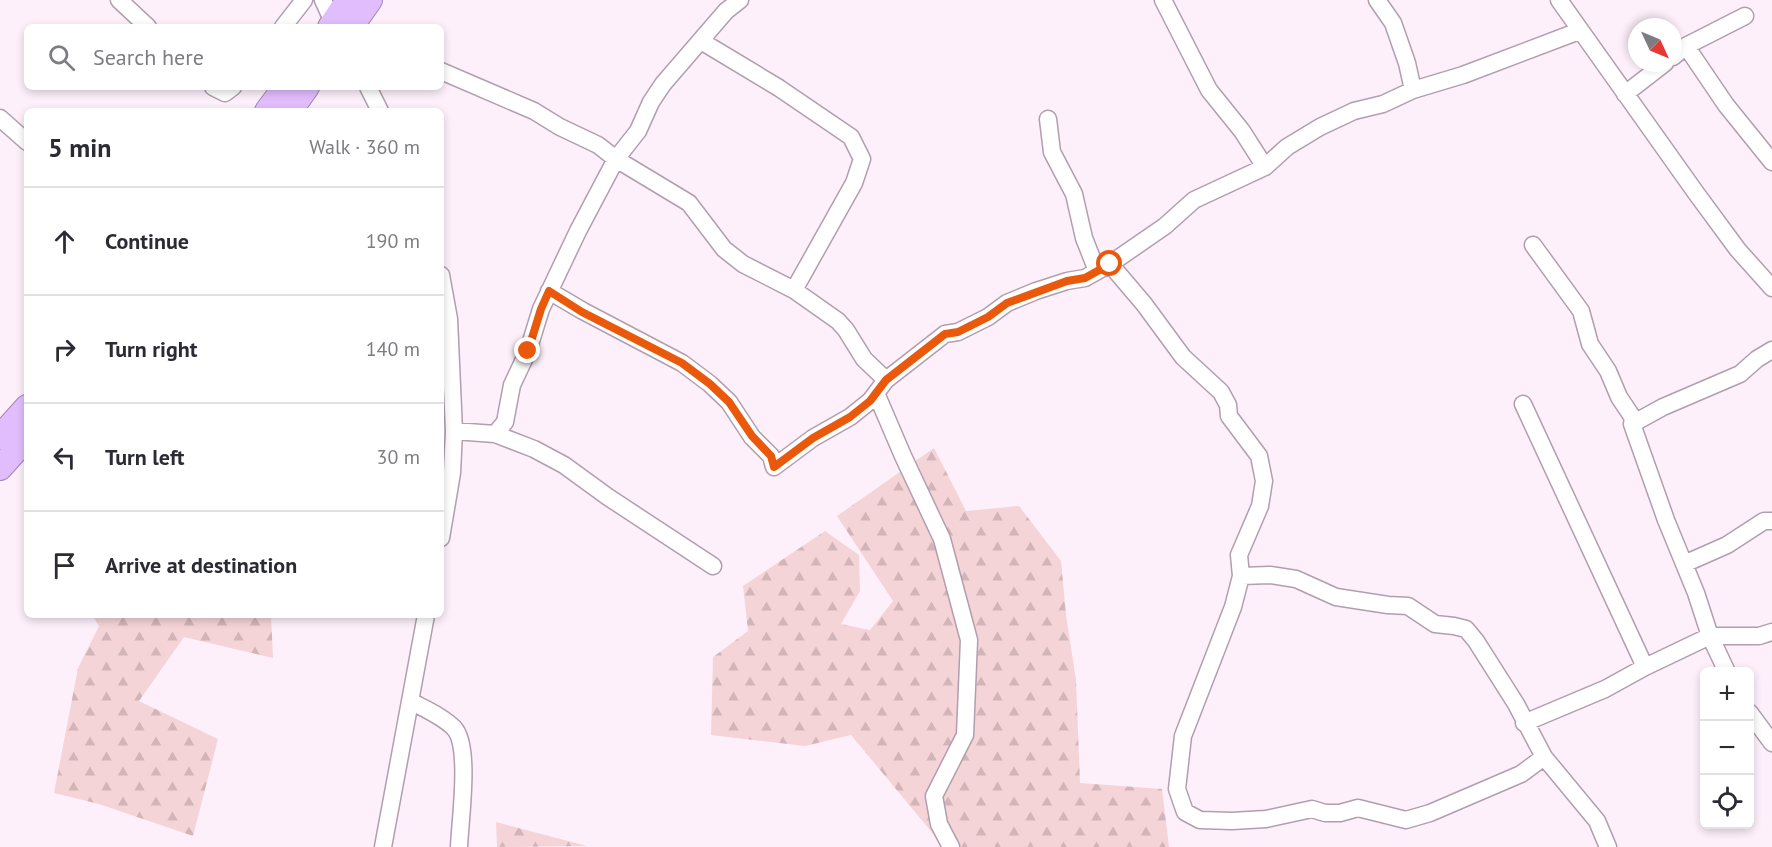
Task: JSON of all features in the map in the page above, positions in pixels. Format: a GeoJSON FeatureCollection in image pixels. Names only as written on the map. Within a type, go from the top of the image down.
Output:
{"type":"FeatureCollection","features":[{"type":"Feature","properties":{"kind":"highway"},"geometry":{"type":"LineString","coordinates":[[338,24],[348,0]]}},
{"type":"Feature","properties":{"kind":"highway"},"geometry":{"type":"LineString","coordinates":[[339,24],[370,0]]}},
{"type":"Feature","properties":{"kind":"highway"},"geometry":{"type":"LineString","coordinates":[[269,108],[283,90]]}},
{"type":"Feature","properties":{"kind":"highway"},"geometry":{"type":"LineString","coordinates":[[292,108],[305,90]]}},
{"type":"Feature","properties":{"kind":"highway"},"geometry":{"type":"LineString","coordinates":[[0,437],[24,410]]}},
{"type":"Feature","properties":{"kind":"highway"},"geometry":{"type":"LineString","coordinates":[[0,468],[24,441]]}},
{"type":"Feature","properties":{"kind":"street"},"geometry":{"type":"LineString","coordinates":[[119,0],[145,24]]}},
{"type":"Feature","properties":{"kind":"street"},"geometry":{"type":"LineString","coordinates":[[285,24],[304,0]]}},
{"type":"Feature","properties":{"kind":"street"},"geometry":{"type":"LineString","coordinates":[[322,0],[337,24]]}},
{"type":"Feature","properties":{"kind":"street"},"geometry":{"type":"LineString","coordinates":[[495,434],[505,422],[512,385],[528,351],[541,309],[616,159],[638,131],[651,102],[663,84],[726,11],[740,0]]}},
{"type":"Feature","properties":{"kind":"street"},"geometry":{"type":"LineString","coordinates":[[1163,0],[1209,90],[1242,131],[1265,167]]}},
{"type":"Feature","properties":{"kind":"street"},"geometry":{"type":"LineString","coordinates":[[1377,0],[1393,23],[1407,63],[1413,90]]}},
{"type":"Feature","properties":{"kind":"street"},"geometry":{"type":"LineString","coordinates":[[1559,0],[1738,250],[1772,288]]}},
{"type":"Feature","properties":{"kind":"street"},"geometry":{"type":"LineString","coordinates":[[1682,49],[1745,16]]}},
{"type":"Feature","properties":{"kind":"street"},"geometry":{"type":"LineString","coordinates":[[549,291],[582,312],[682,363],[710,384],[729,402],[752,436],[771,456],[774,467],[813,438],[850,417],[870,401],[881,387],[945,334],[958,332],[988,317],[1007,303],[1067,281],[1085,278],[1165,226],[1194,200],[1265,167],[1287,147],[1320,127],[1354,111],[1383,104],[1413,90],[1463,75],[1579,31]]}},
{"type":"Feature","properties":{"kind":"street"},"geometry":{"type":"LineString","coordinates":[[701,41],[779,88],[851,138],[862,159],[854,183],[794,290]]}},
{"type":"Feature","properties":{"kind":"street"},"geometry":{"type":"LineString","coordinates":[[1686,46],[1726,105],[1772,162]]}},
{"type":"Feature","properties":{"kind":"street"},"geometry":{"type":"LineString","coordinates":[[444,72],[534,111],[560,127],[598,145],[616,159],[689,203],[724,249],[743,264],[794,290],[838,321],[846,330],[881,387],[903,456],[942,540],[969,640],[965,735],[934,796],[939,824],[951,847]]}},
{"type":"Feature","properties":{"kind":"street"},"geometry":{"type":"LineString","coordinates":[[1625,94],[1653,72]]}},
{"type":"Feature","properties":{"kind":"street"},"geometry":{"type":"LineString","coordinates":[[370,90],[378,108]]}},
{"type":"Feature","properties":{"kind":"street"},"geometry":{"type":"LineString","coordinates":[[0,118],[24,139]]}},
{"type":"Feature","properties":{"kind":"street"},"geometry":{"type":"LineString","coordinates":[[1047,119],[1052,152],[1074,194],[1084,238],[1104,267],[1144,304],[1184,357],[1221,392],[1228,405],[1229,416],[1259,456],[1264,481],[1260,506],[1239,555],[1241,576],[1233,607],[1183,736],[1178,789],[1185,812],[1200,820],[1232,820],[1266,819],[1312,809],[1325,813],[1340,813],[1358,808],[1406,820],[1430,813],[1521,774],[1545,758]]}},
{"type":"Feature","properties":{"kind":"street"},"geometry":{"type":"LineString","coordinates":[[1533,244],[1581,311],[1590,344],[1608,371],[1619,397],[1633,418],[1632,424],[1666,520],[1710,636],[1725,667]]}},
{"type":"Feature","properties":{"kind":"street"},"geometry":{"type":"LineString","coordinates":[[444,292],[449,319],[454,431],[452,473],[444,520]]}},
{"type":"Feature","properties":{"kind":"street"},"geometry":{"type":"LineString","coordinates":[[1632,424],[1663,407],[1740,374],[1772,350]]}},
{"type":"Feature","properties":{"kind":"street"},"geometry":{"type":"LineString","coordinates":[[1523,404],[1646,667]]}},
{"type":"Feature","properties":{"kind":"street"},"geometry":{"type":"LineString","coordinates":[[454,431],[495,434],[534,449],[564,465],[713,566]]}},
{"type":"Feature","properties":{"kind":"street"},"geometry":{"type":"LineString","coordinates":[[1684,564],[1727,545],[1764,521],[1772,521]]}},
{"type":"Feature","properties":{"kind":"street"},"geometry":{"type":"LineString","coordinates":[[1241,576],[1270,574],[1296,579],[1336,597],[1408,606],[1435,624],[1466,629],[1516,704],[1524,723],[1545,758],[1597,821],[1608,847]]}},
{"type":"Feature","properties":{"kind":"street"},"geometry":{"type":"LineString","coordinates":[[383,847],[425,618]]}},
{"type":"Feature","properties":{"kind":"street"},"geometry":{"type":"LineString","coordinates":[[1524,723],[1605,689],[1710,636],[1760,636],[1772,632]]}},
{"type":"Feature","properties":{"kind":"street"},"geometry":{"type":"LineString","coordinates":[[410,701],[442,718],[455,729],[462,743],[459,847]]}},
{"type":"Feature","properties":{"kind":"street"},"geometry":{"type":"LineString","coordinates":[[1754,720],[1772,743]]}},
{"type":"Feature","properties":{"kind":"green space"},"geometry":{"type":"Polygon","coordinates":[[[934,448],[966,511],[1019,506],[1061,561],[1076,680],[1080,783],[1162,789],[1169,847],[944,847],[851,735],[805,746],[711,735],[713,657],[748,631],[743,586],[825,531],[859,555],[860,591],[841,624],[870,630],[893,601],[837,516],[934,448]]]}},
{"type":"Feature","properties":{"kind":"green space"},"geometry":{"type":"Polygon","coordinates":[[[94,618],[271,618],[273,658],[184,637],[139,701],[218,739],[193,836],[99,804],[54,793],[78,668],[99,626],[94,618]]]}},
{"type":"Feature","properties":{"kind":"green space"},"geometry":{"type":"Polygon","coordinates":[[[496,822],[587,846],[497,847],[496,822]]]}},
{"type":"Feature","properties":{"kind":"route"},"geometry":{"type":"LineString","coordinates":[[528,351],[549,291],[582,312],[682,363],[710,384],[729,402],[752,436],[771,456],[774,467],[813,438],[850,417],[870,401],[886,380],[945,334],[958,332],[988,317],[1007,303],[1067,281],[1085,278],[1110,264]]}}]}
